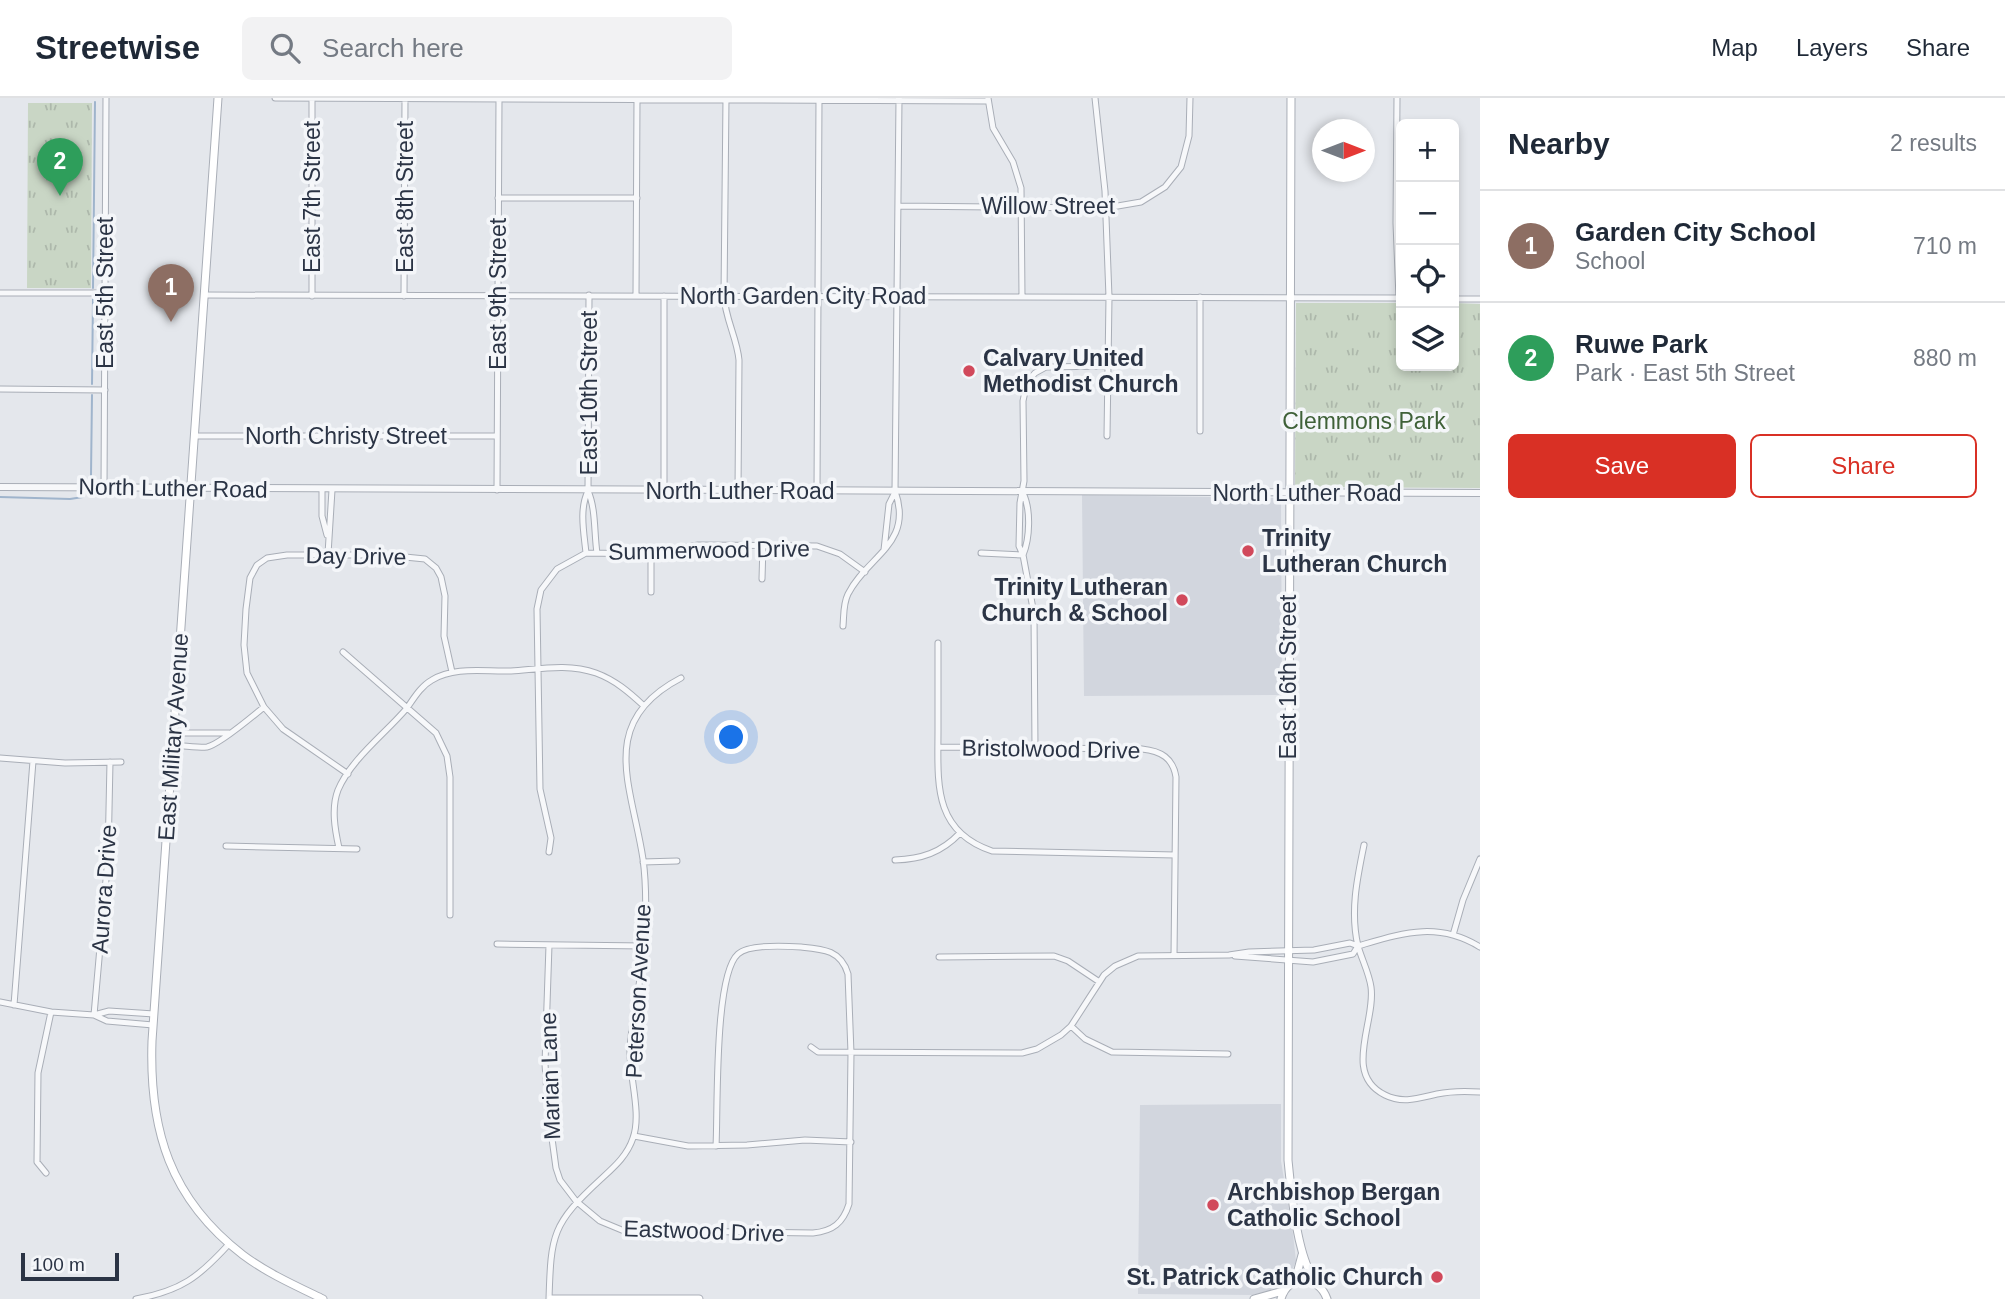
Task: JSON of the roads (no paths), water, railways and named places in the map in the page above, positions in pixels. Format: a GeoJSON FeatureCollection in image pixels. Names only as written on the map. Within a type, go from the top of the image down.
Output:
{"type":"FeatureCollection","features":[{"type":"Feature","properties":{"kind":"main road","name":"East Military Avenue"},"geometry":{"type":"LineString","coordinates":[[218,98],[153,1025],[152,1102],[164,1148],[174,1173],[205,1219],[229,1244],[261,1267],[319,1298]]}},
{"type":"Feature","properties":{"kind":"main road","name":"East 16th Street"},"geometry":{"type":"LineString","coordinates":[[1291,98],[1287,951],[1289,1160],[1302,1254],[1315,1282],[1327,1299]]}},
{"type":"Feature","properties":{"kind":"main road","name":"East 16th Street"},"geometry":{"type":"LineString","coordinates":[[1295,1281],[1302,1254]]}},
{"type":"Feature","properties":{"kind":"main road"},"geometry":{"type":"LineString","coordinates":[[1254,1299],[1284,1290],[1295,1281],[1307,1279],[1315,1282]]}},
{"type":"Feature","properties":{"kind":"main road"},"geometry":{"type":"LineString","coordinates":[[1281,1299],[1284,1290]]}},
{"type":"Feature","properties":{"kind":"main road"},"geometry":{"type":"LineString","coordinates":[[550,1299],[699,1299]]}},
{"type":"Feature","properties":{"kind":"street","name":"East 5th Street"},"geometry":{"type":"LineString","coordinates":[[104,488],[106,98]]}},
{"type":"Feature","properties":{"kind":"street"},"geometry":{"type":"LineString","coordinates":[[275,98],[988,99],[993,128],[1018,175],[1021,188],[1022,296]]}},
{"type":"Feature","properties":{"kind":"street","name":"East 7th Street"},"geometry":{"type":"LineString","coordinates":[[312,98],[312,296]]}},
{"type":"Feature","properties":{"kind":"street","name":"East 8th Street"},"geometry":{"type":"LineString","coordinates":[[404,296],[405,98]]}},
{"type":"Feature","properties":{"kind":"street"},"geometry":{"type":"LineString","coordinates":[[1095,98],[1106,208],[1107,436]]}},
{"type":"Feature","properties":{"kind":"street","name":"Willow Street"},"geometry":{"type":"LineString","coordinates":[[898,206],[1106,208],[1141,202],[1165,187],[1181,167],[1191,98]]}},
{"type":"Feature","properties":{"kind":"street"},"geometry":{"type":"LineString","coordinates":[[1396,98],[1397,245]]}},
{"type":"Feature","properties":{"kind":"street","name":"East 9th Street"},"geometry":{"type":"LineString","coordinates":[[497,490],[499,99]]}},
{"type":"Feature","properties":{"kind":"street"},"geometry":{"type":"LineString","coordinates":[[636,296],[637,99]]}},
{"type":"Feature","properties":{"kind":"street"},"geometry":{"type":"LineString","coordinates":[[726,99],[724,296],[727,317],[738,346],[738,491]]}},
{"type":"Feature","properties":{"kind":"street"},"geometry":{"type":"LineString","coordinates":[[817,491],[819,99]]}},
{"type":"Feature","properties":{"kind":"street"},"geometry":{"type":"LineString","coordinates":[[843,626],[849,592],[894,539],[899,520],[899,502],[895,491],[899,99]]}},
{"type":"Feature","properties":{"kind":"street"},"geometry":{"type":"LineString","coordinates":[[498,198],[637,198]]}},
{"type":"Feature","properties":{"kind":"street"},"geometry":{"type":"LineString","coordinates":[[0,293],[105,293]]}},
{"type":"Feature","properties":{"kind":"street","name":"North Garden City Road"},"geometry":{"type":"LineString","coordinates":[[205,295],[1396,298]]}},
{"type":"Feature","properties":{"kind":"street","name":"East 10th Street"},"geometry":{"type":"LineString","coordinates":[[588,491],[589,295]]}},
{"type":"Feature","properties":{"kind":"street"},"geometry":{"type":"LineString","coordinates":[[664,296],[664,491]]}},
{"type":"Feature","properties":{"kind":"street"},"geometry":{"type":"LineString","coordinates":[[1200,297],[1200,431]]}},
{"type":"Feature","properties":{"kind":"street"},"geometry":{"type":"LineString","coordinates":[[1459,299],[1480,299]]}},
{"type":"Feature","properties":{"kind":"street"},"geometry":{"type":"LineString","coordinates":[[1035,749],[1034,614],[1023,555],[1027,546],[1027,501],[1023,492],[1023,401],[1027,382],[1035,373],[1046,367],[1107,366]]}},
{"type":"Feature","properties":{"kind":"street"},"geometry":{"type":"LineString","coordinates":[[0,390],[105,390]]}},
{"type":"Feature","properties":{"kind":"street","name":"North Christy Street"},"geometry":{"type":"LineString","coordinates":[[194,436],[497,436]]}},
{"type":"Feature","properties":{"kind":"street","name":"North Luther Road"},"geometry":{"type":"LineString","coordinates":[[0,488],[1480,494]]}},
{"type":"Feature","properties":{"kind":"street"},"geometry":{"type":"LineString","coordinates":[[321,490],[322,516],[328,537]]}},
{"type":"Feature","properties":{"kind":"street"},"geometry":{"type":"LineString","coordinates":[[328,554],[332,490]]}},
{"type":"Feature","properties":{"kind":"street"},"geometry":{"type":"LineString","coordinates":[[549,852],[551,838],[540,789],[537,609],[541,590],[557,569],[586,553],[583,529],[584,499],[588,491]]}},
{"type":"Feature","properties":{"kind":"street"},"geometry":{"type":"LineString","coordinates":[[588,491],[593,501],[593,530],[597,553]]}},
{"type":"Feature","properties":{"kind":"street"},"geometry":{"type":"LineString","coordinates":[[884,550],[889,504],[895,491]]}},
{"type":"Feature","properties":{"kind":"street","name":"Summerwood Drive"},"geometry":{"type":"LineString","coordinates":[[586,553],[651,554],[698,545],[817,546],[840,554],[866,572]]}},
{"type":"Feature","properties":{"kind":"street"},"geometry":{"type":"LineString","coordinates":[[762,545],[762,579]]}},
{"type":"Feature","properties":{"kind":"street"},"geometry":{"type":"LineString","coordinates":[[981,553],[1023,555]]}},
{"type":"Feature","properties":{"kind":"street"},"geometry":{"type":"LineString","coordinates":[[651,554],[651,592]]}},
{"type":"Feature","properties":{"kind":"street","name":"Day Drive"},"geometry":{"type":"LineString","coordinates":[[264,707],[247,673],[246,609],[250,578],[262,561],[277,555],[411,556],[425,559],[436,568],[441,577],[445,596],[444,636],[452,672]]}},
{"type":"Feature","properties":{"kind":"street"},"geometry":{"type":"LineString","coordinates":[[938,643],[937,777],[942,804],[960,833],[982,848],[1011,853],[1175,855],[1174,955]]}},
{"type":"Feature","properties":{"kind":"street"},"geometry":{"type":"LineString","coordinates":[[343,652],[436,733],[447,756],[450,777],[450,915]]}},
{"type":"Feature","properties":{"kind":"street"},"geometry":{"type":"LineString","coordinates":[[339,848],[335,829],[335,800],[339,787],[431,680],[452,672],[578,668],[595,672],[620,685],[644,706]]}},
{"type":"Feature","properties":{"kind":"street","name":"Peterson Avenue"},"geometry":{"type":"LineString","coordinates":[[634,1136],[636,1125],[630,1049],[644,946],[643,862],[624,766],[631,729],[644,706],[652,696],[681,678]]}},
{"type":"Feature","properties":{"kind":"street"},"geometry":{"type":"LineString","coordinates":[[173,745],[206,747],[220,743],[264,707],[299,743],[348,774]]}},
{"type":"Feature","properties":{"kind":"street"},"geometry":{"type":"LineString","coordinates":[[173,733],[229,733]]}},
{"type":"Feature","properties":{"kind":"street","name":"Bristolwood Drive"},"geometry":{"type":"LineString","coordinates":[[938,747],[1153,750],[1172,762],[1176,777],[1175,855]]}},
{"type":"Feature","properties":{"kind":"street"},"geometry":{"type":"LineString","coordinates":[[0,758],[121,762]]}},
{"type":"Feature","properties":{"kind":"street"},"geometry":{"type":"LineString","coordinates":[[14,1005],[33,761]]}},
{"type":"Feature","properties":{"kind":"street","name":"Aurora Drive"},"geometry":{"type":"LineString","coordinates":[[94,1015],[108,857],[110,762]]}},
{"type":"Feature","properties":{"kind":"street"},"geometry":{"type":"LineString","coordinates":[[895,860],[927,856],[947,845],[960,833]]}},
{"type":"Feature","properties":{"kind":"street"},"geometry":{"type":"LineString","coordinates":[[1364,845],[1354,898],[1358,946],[1371,985],[1370,1021],[1362,1051],[1363,1064],[1371,1084],[1386,1096],[1401,1100],[1416,1100],[1454,1091],[1480,1092]]}},
{"type":"Feature","properties":{"kind":"street"},"geometry":{"type":"LineString","coordinates":[[226,846],[357,849]]}},
{"type":"Feature","properties":{"kind":"street"},"geometry":{"type":"LineString","coordinates":[[1453,935],[1463,900],[1480,859]]}},
{"type":"Feature","properties":{"kind":"street"},"geometry":{"type":"LineString","coordinates":[[643,862],[677,860]]}},
{"type":"Feature","properties":{"kind":"street"},"geometry":{"type":"LineString","coordinates":[[811,1047],[818,1052],[851,1053],[1022,1053],[1049,1043],[1071,1026],[1098,981],[1115,966],[1144,955],[1229,955],[1249,951],[1326,949],[1350,943],[1358,946],[1414,931],[1453,935],[1480,947]]}},
{"type":"Feature","properties":{"kind":"street"},"geometry":{"type":"LineString","coordinates":[[497,944],[644,946]]}},
{"type":"Feature","properties":{"kind":"street","name":"Marian Lane"},"geometry":{"type":"LineString","coordinates":[[549,945],[545,1064],[549,1122],[560,1180],[576,1202]]}},
{"type":"Feature","properties":{"kind":"street"},"geometry":{"type":"LineString","coordinates":[[550,1299],[552,1243],[558,1228],[576,1202],[620,1161],[634,1136],[688,1146],[716,1146],[805,1140],[851,1142],[848,974],[839,956],[822,948],[794,946],[747,949],[739,953],[729,970],[719,1031],[716,1146]]}},
{"type":"Feature","properties":{"kind":"street"},"geometry":{"type":"LineString","coordinates":[[1229,955],[1249,959],[1328,960],[1353,954],[1358,946]]}},
{"type":"Feature","properties":{"kind":"street"},"geometry":{"type":"LineString","coordinates":[[939,957],[1054,956],[1068,961],[1098,981]]}},
{"type":"Feature","properties":{"kind":"street"},"geometry":{"type":"LineString","coordinates":[[0,1002],[51,1012],[94,1015],[109,1011],[154,1014]]}},
{"type":"Feature","properties":{"kind":"street"},"geometry":{"type":"LineString","coordinates":[[46,1173],[37,1162],[38,1073],[51,1012]]}},
{"type":"Feature","properties":{"kind":"street"},"geometry":{"type":"LineString","coordinates":[[94,1015],[107,1021],[153,1025]]}},
{"type":"Feature","properties":{"kind":"street"},"geometry":{"type":"LineString","coordinates":[[1071,1026],[1085,1039],[1112,1052],[1228,1054]]}},
{"type":"Feature","properties":{"kind":"street","name":"Eastwood Drive"},"geometry":{"type":"LineString","coordinates":[[576,1202],[600,1221],[629,1233],[813,1233],[832,1229],[839,1224],[849,1204],[851,1142]]}},
{"type":"Feature","properties":{"kind":"street"},"geometry":{"type":"LineString","coordinates":[[136,1299],[182,1287],[197,1277],[229,1244]]}},
{"type":"Feature","properties":{"kind":"waterway"},"geometry":{"type":"LineString","coordinates":[[93,288],[95,102]]}},
{"type":"Feature","properties":{"kind":"waterway"},"geometry":{"type":"LineString","coordinates":[[92,384],[93,298]]}},
{"type":"Feature","properties":{"kind":"waterway"},"geometry":{"type":"LineString","coordinates":[[91,475],[92,395]]}},
{"type":"Feature","properties":{"kind":"waterway"},"geometry":{"type":"LineString","coordinates":[[0,497],[83,497]]}},
{"type":"Feature","properties":{"kind":"place","name":"Ruwe Park"},"geometry":{"type":"Point","coordinates":[60,196]}},
{"type":"Feature","properties":{"kind":"place","name":"Garden City School"},"geometry":{"type":"Point","coordinates":[171,322]}},
{"type":"Feature","properties":{"kind":"place","name":"Calvary United Methodist Church"},"geometry":{"type":"Point","coordinates":[969,371]}},
{"type":"Feature","properties":{"kind":"place","name":"Trinity Lutheran Church"},"geometry":{"type":"Point","coordinates":[1248,551]}},
{"type":"Feature","properties":{"kind":"place","name":"Trinity Lutheran Church & School"},"geometry":{"type":"Point","coordinates":[1182,600]}},
{"type":"Feature","properties":{"kind":"place","name":"Archbishop Bergan Catholic School"},"geometry":{"type":"Point","coordinates":[1213,1205]}},
{"type":"Feature","properties":{"kind":"place","name":"St. Patrick Catholic Church"},"geometry":{"type":"Point","coordinates":[1437,1277]}},
{"type":"Feature","properties":{"kind":"park label","name":"Clemmons Park"},"geometry":{"type":"Point","coordinates":[1364,421]}}]}
